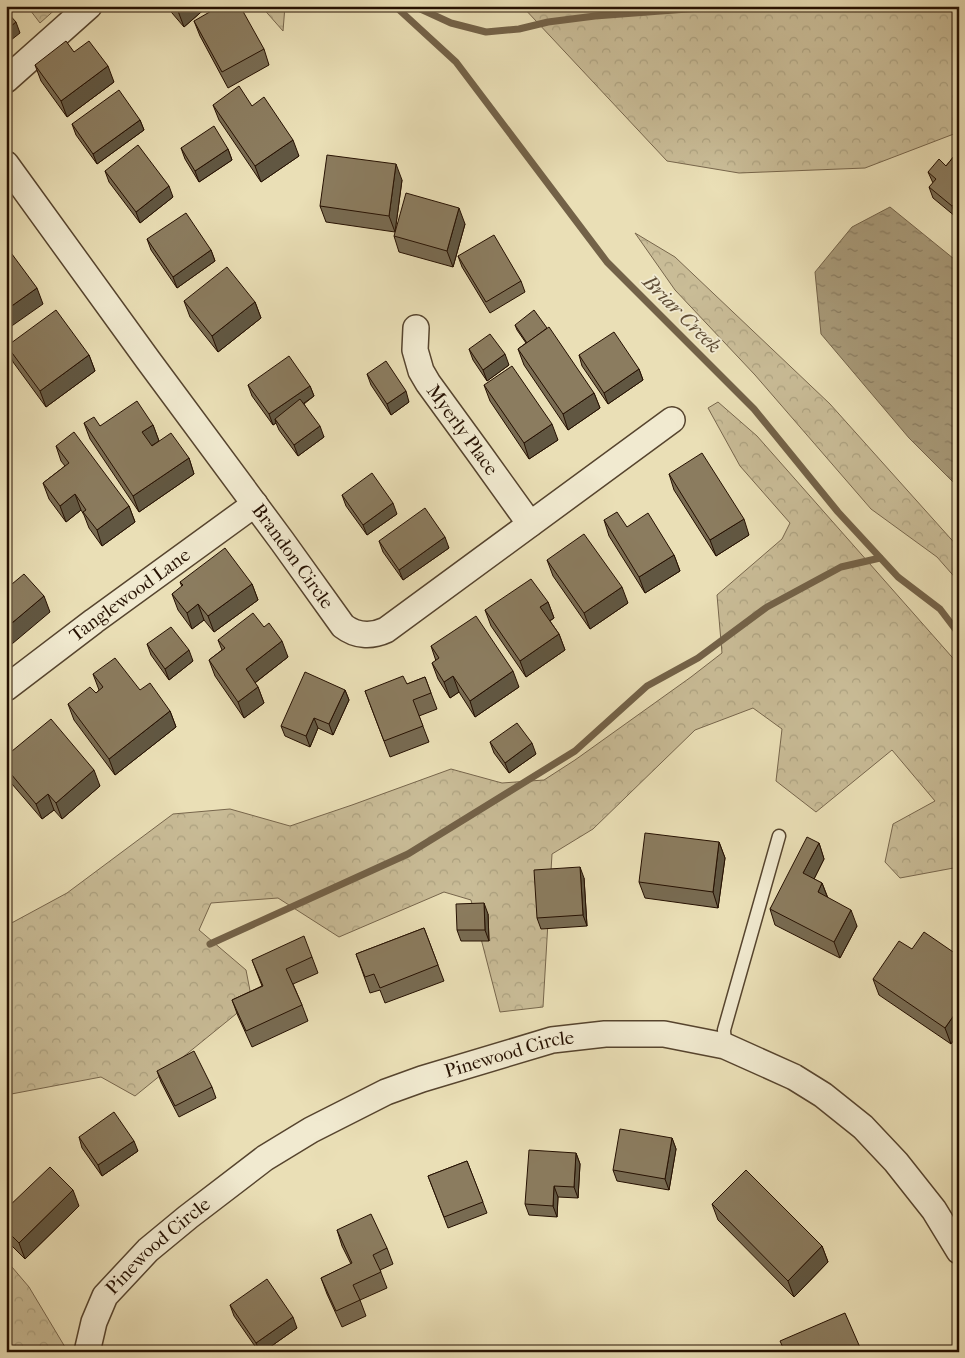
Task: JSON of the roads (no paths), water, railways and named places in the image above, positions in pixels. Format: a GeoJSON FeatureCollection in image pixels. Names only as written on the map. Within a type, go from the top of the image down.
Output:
{"type":"FeatureCollection","features":[{"type":"Feature","properties":{"kind":"street"},"geometry":{"type":"LineString","coordinates":[[6,80],[88,6]]}},
{"type":"Feature","properties":{"kind":"street","name":"Brandon Circle"},"geometry":{"type":"LineString","coordinates":[[6,164],[343,626],[349,631],[364,635],[379,634],[386,630],[672,420]]}},
{"type":"Feature","properties":{"kind":"street","name":"Myerly Place"},"geometry":{"type":"LineString","coordinates":[[416,328],[415,350],[421,371],[428,384],[530,524]]}},
{"type":"Feature","properties":{"kind":"street","name":"Tanglewood Lane"},"geometry":{"type":"LineString","coordinates":[[6,688],[254,504]]}},
{"type":"Feature","properties":{"kind":"street","name":"Pinewood Circle"},"geometry":{"type":"LineString","coordinates":[[87,1352],[94,1322],[105,1296],[148,1250],[265,1158],[320,1124],[386,1092],[422,1079],[552,1040],[605,1034],[664,1034],[725,1046],[794,1077],[822,1095],[863,1126],[896,1162],[934,1210],[959,1252]]}},
{"type":"Feature","properties":{"kind":"lane"},"geometry":{"type":"LineString","coordinates":[[725,1046],[724,1030],[779,836]]}},
{"type":"Feature","properties":{"kind":"water"},"geometry":{"type":"Polygon","coordinates":[[[890,207],[959,263],[959,488],[909,438],[821,334],[815,272],[852,227],[890,207]]]}},
{"type":"Feature","properties":{"kind":"waterway","name":"Briar Creek"},"geometry":{"type":"LineString","coordinates":[[395,6],[456,62],[607,262],[754,409],[838,512],[898,577],[940,609],[959,634]]}},
{"type":"Feature","properties":{"kind":"waterway"},"geometry":{"type":"LineString","coordinates":[[414,6],[451,23],[486,32],[519,29],[548,22],[595,16],[727,6]]}},
{"type":"Feature","properties":{"kind":"waterway"},"geometry":{"type":"LineString","coordinates":[[210,944],[408,854],[575,751],[647,686],[698,658],[767,607],[841,567],[880,558]]}}]}
